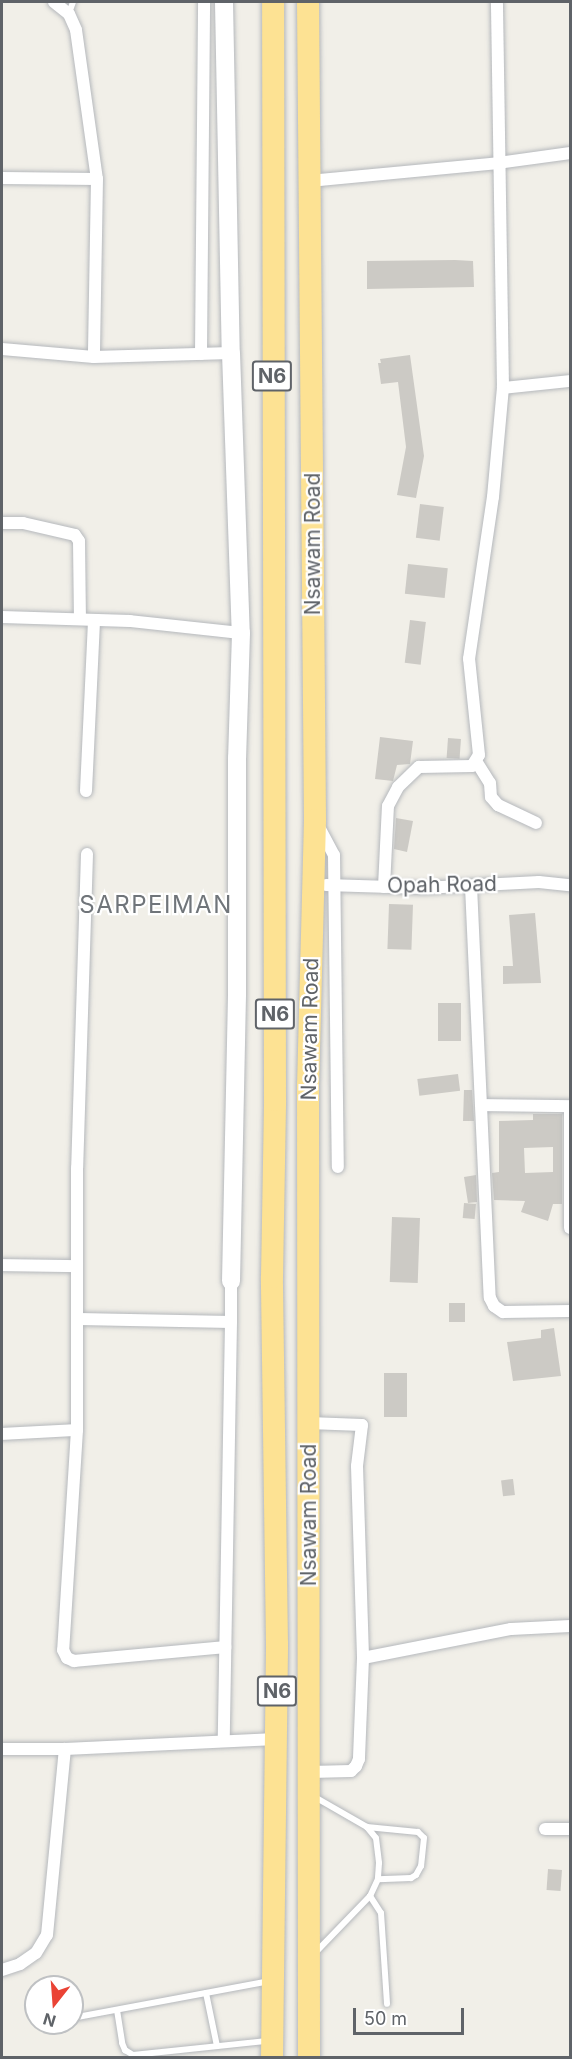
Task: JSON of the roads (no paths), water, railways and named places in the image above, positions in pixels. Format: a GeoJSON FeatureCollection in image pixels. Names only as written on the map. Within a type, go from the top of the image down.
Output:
{"type":"FeatureCollection","features":[{"type":"Feature","properties":{"kind":"highway","name":"Nsawam Road"},"geometry":{"type":"LineString","coordinates":[[272,2049],[276,1739],[273,1277],[275,1100],[273,2]]}},
{"type":"Feature","properties":{"kind":"highway","name":"Nsawam Road"},"geometry":{"type":"LineString","coordinates":[[308,2],[315,820],[323,885],[308,1085],[309,2058]]}},
{"type":"Feature","properties":{"kind":"main road"},"geometry":{"type":"LineString","coordinates":[[224,2],[231,353],[241,633],[237,758],[237,996],[231,1281]]}},
{"type":"Feature","properties":{"kind":"street"},"geometry":{"type":"LineString","coordinates":[[54,2],[71,8],[97,179],[94,357]]}},
{"type":"Feature","properties":{"kind":"street"},"geometry":{"type":"LineString","coordinates":[[201,354],[204,2]]}},
{"type":"Feature","properties":{"kind":"street"},"geometry":{"type":"LineString","coordinates":[[384,886],[388,806],[398,787],[419,767],[472,766],[479,755],[470,659],[493,497],[503,388],[497,2]]}},
{"type":"Feature","properties":{"kind":"street"},"geometry":{"type":"LineString","coordinates":[[309,181],[498,163],[570,153]]}},
{"type":"Feature","properties":{"kind":"street"},"geometry":{"type":"LineString","coordinates":[[2,178],[97,179]]}},
{"type":"Feature","properties":{"kind":"street"},"geometry":{"type":"LineString","coordinates":[[2,348],[94,357],[231,353]]}},
{"type":"Feature","properties":{"kind":"street"},"geometry":{"type":"LineString","coordinates":[[503,388],[570,381]]}},
{"type":"Feature","properties":{"kind":"street"},"geometry":{"type":"LineString","coordinates":[[2,523],[23,523],[75,535],[79,541],[80,619]]}},
{"type":"Feature","properties":{"kind":"street"},"geometry":{"type":"LineString","coordinates":[[2,617],[80,619],[241,633]]}},
{"type":"Feature","properties":{"kind":"street"},"geometry":{"type":"LineString","coordinates":[[86,792],[94,620]]}},
{"type":"Feature","properties":{"kind":"street"},"geometry":{"type":"LineString","coordinates":[[476,761],[490,783],[491,797],[498,805],[536,823]]}},
{"type":"Feature","properties":{"kind":"street"},"geometry":{"type":"LineString","coordinates":[[87,854],[76,1266],[79,1319],[77,1430],[63,1650],[67,1658],[74,1661],[225,1647]]}},
{"type":"Feature","properties":{"kind":"street","name":"Opah Road"},"geometry":{"type":"LineString","coordinates":[[323,885],[471,886],[539,882],[570,885]]}},
{"type":"Feature","properties":{"kind":"street"},"geometry":{"type":"LineString","coordinates":[[323,885],[338,1167]]}},
{"type":"Feature","properties":{"kind":"street"},"geometry":{"type":"LineString","coordinates":[[471,886],[483,1105],[490,1298],[494,1306],[503,1312],[570,1311]]}},
{"type":"Feature","properties":{"kind":"street"},"geometry":{"type":"LineString","coordinates":[[483,1105],[570,1108],[570,1228]]}},
{"type":"Feature","properties":{"kind":"street"},"geometry":{"type":"LineString","coordinates":[[2,1265],[76,1266]]}},
{"type":"Feature","properties":{"kind":"street"},"geometry":{"type":"LineString","coordinates":[[224,1741],[231,1281]]}},
{"type":"Feature","properties":{"kind":"street"},"geometry":{"type":"LineString","coordinates":[[79,1319],[231,1322]]}},
{"type":"Feature","properties":{"kind":"street"},"geometry":{"type":"LineString","coordinates":[[309,1423],[362,1425],[357,1466],[363,1658],[359,1759],[351,1771],[310,1783]]}},
{"type":"Feature","properties":{"kind":"street"},"geometry":{"type":"LineString","coordinates":[[2,1434],[77,1430]]}},
{"type":"Feature","properties":{"kind":"street"},"geometry":{"type":"LineString","coordinates":[[363,1658],[511,1629],[570,1626]]}},
{"type":"Feature","properties":{"kind":"street"},"geometry":{"type":"LineString","coordinates":[[2,1749],[65,1749],[276,1739]]}},
{"type":"Feature","properties":{"kind":"street"},"geometry":{"type":"LineString","coordinates":[[2,1970],[20,1964],[36,1953],[47,1935],[65,1749]]}},
{"type":"Feature","properties":{"kind":"street"},"geometry":{"type":"LineString","coordinates":[[545,1829],[570,1829]]}},
{"type":"Feature","properties":{"kind":"lane"},"geometry":{"type":"LineString","coordinates":[[310,1783],[367,1827],[376,1838],[379,1852],[378,1879],[370,1896],[310,1959]]}},
{"type":"Feature","properties":{"kind":"lane"},"geometry":{"type":"LineString","coordinates":[[367,1827],[418,1832],[424,1838],[421,1866],[416,1875],[411,1878],[378,1879]]}},
{"type":"Feature","properties":{"kind":"lane"},"geometry":{"type":"LineString","coordinates":[[370,1896],[381,1913],[387,2004]]}},
{"type":"Feature","properties":{"kind":"lane"},"geometry":{"type":"LineString","coordinates":[[84,2016],[272,1980]]}},
{"type":"Feature","properties":{"kind":"lane"},"geometry":{"type":"LineString","coordinates":[[206,1993],[217,2046]]}},
{"type":"Feature","properties":{"kind":"lane"},"geometry":{"type":"LineString","coordinates":[[117,2010],[122,2043],[129,2054],[138,2056],[217,2046],[272,2049]]}},
{"type":"Feature","properties":{"kind":"district","name":"SARPEIMAN"},"geometry":{"type":"Point","coordinates":[156,905]}}]}
